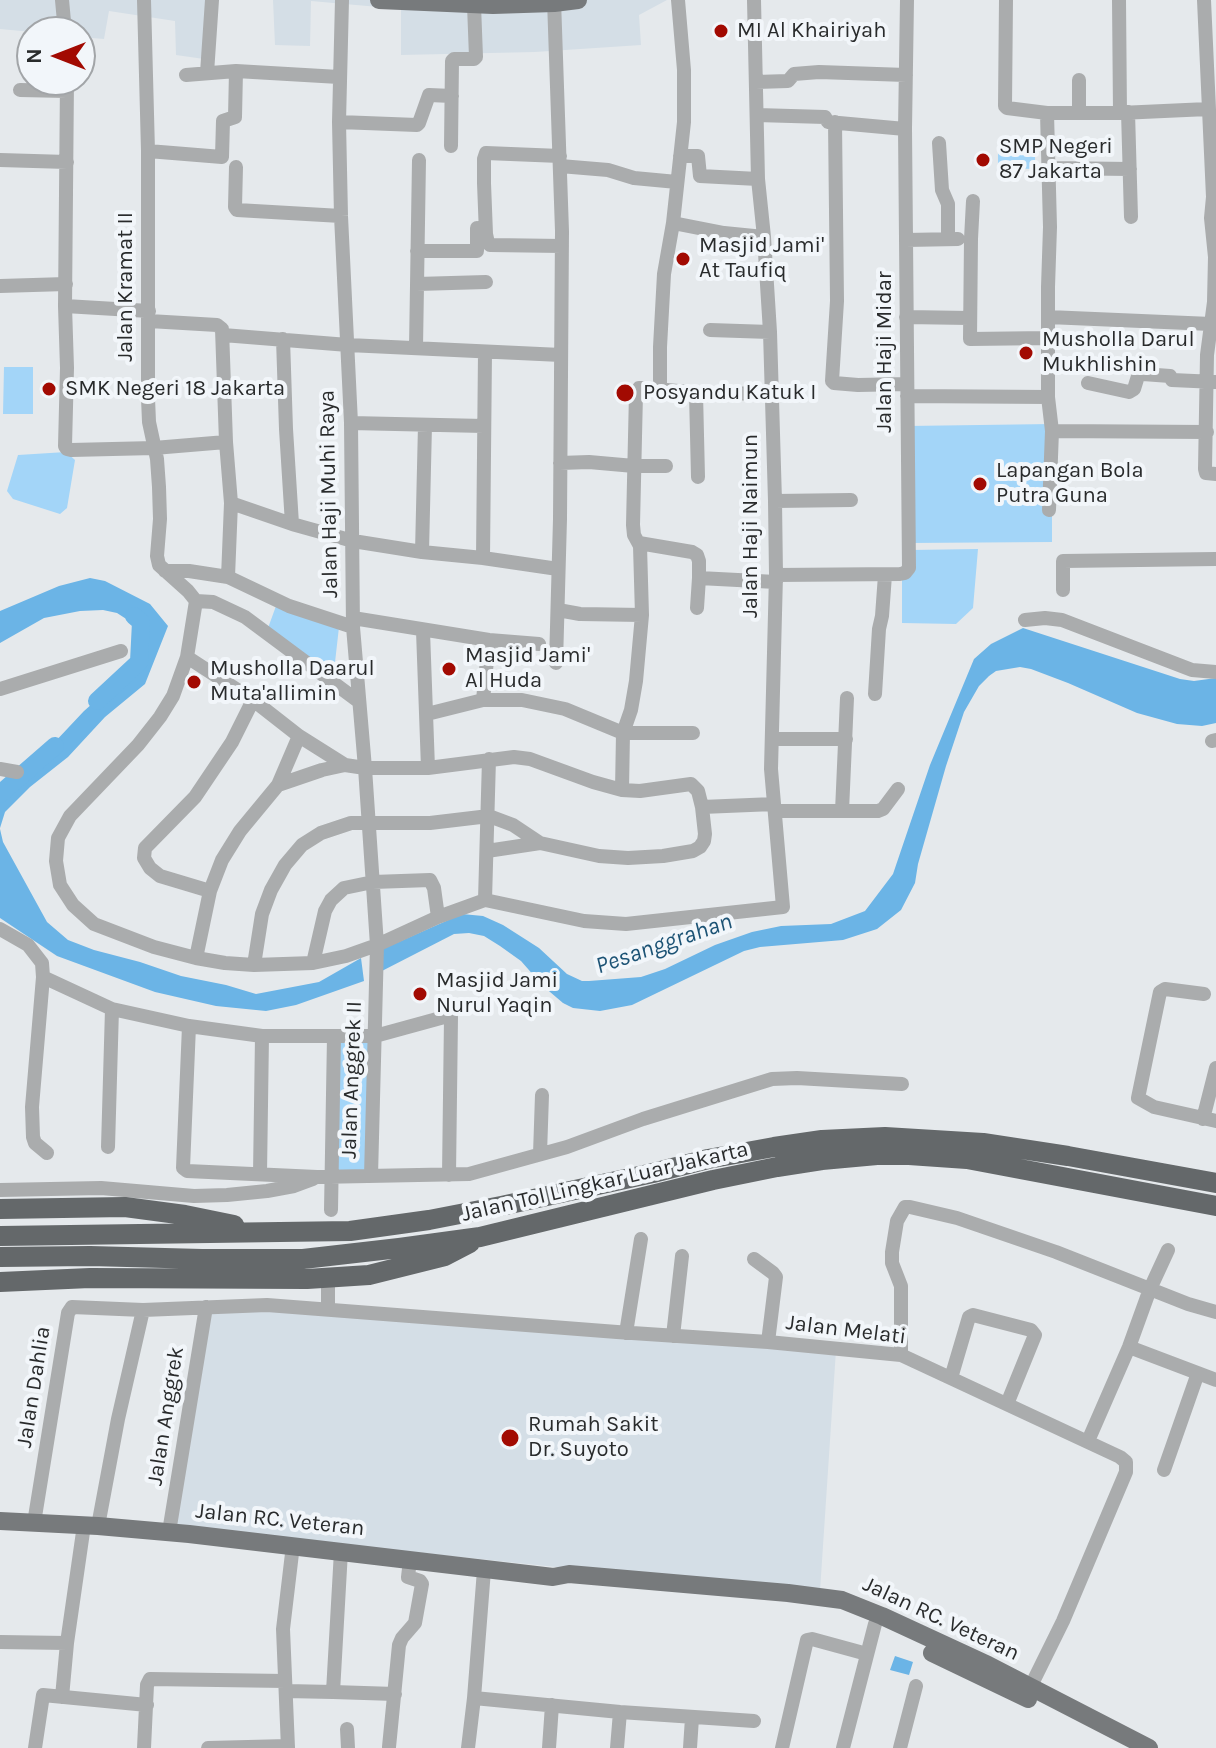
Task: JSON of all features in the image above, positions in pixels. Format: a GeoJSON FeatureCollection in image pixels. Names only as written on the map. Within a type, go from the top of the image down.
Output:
{"type":"FeatureCollection","features":[{"type":"Feature","properties":{"kind":"highway","name":"Jalan Tol Lingkar Luar Jakarta"},"geometry":{"type":"LineString","coordinates":[[0,1236],[350,1231],[429,1220],[708,1159],[822,1140],[885,1137],[983,1143],[1216,1183]]}},
{"type":"Feature","properties":{"kind":"highway","name":"Jalan Tol Lingkar Luar Jakarta"},"geometry":{"type":"LineString","coordinates":[[0,1257],[303,1259],[480,1237],[713,1180],[822,1160],[877,1155],[967,1159],[1216,1206]]}},
{"type":"Feature","properties":{"kind":"highway"},"geometry":{"type":"LineString","coordinates":[[0,1209],[125,1207],[185,1215],[269,1233]]}},
{"type":"Feature","properties":{"kind":"highway"},"geometry":{"type":"LineString","coordinates":[[0,1282],[90,1278],[307,1279],[369,1275],[445,1256],[480,1237]]}},
{"type":"Feature","properties":{"kind":"main road"},"geometry":{"type":"LineString","coordinates":[[379,0],[474,5],[578,0]]}},
{"type":"Feature","properties":{"kind":"main road","name":"Jalan RC. Veteran"},"geometry":{"type":"LineString","coordinates":[[0,1521],[91,1525],[293,1545],[553,1577],[568,1584],[842,1600],[988,1665],[1028,1693],[1126,1748]]}},
{"type":"Feature","properties":{"kind":"main road","name":"Jalan RC. Veteran"},"geometry":{"type":"LineString","coordinates":[[787,1598],[875,1624],[1149,1748]]}},
{"type":"Feature","properties":{"kind":"street","name":"Jalan Kramat II"},"geometry":{"type":"LineString","coordinates":[[144,0],[148,151],[148,398],[159,487],[157,556],[159,565],[165,571]]}},
{"type":"Feature","properties":{"kind":"street"},"geometry":{"type":"LineString","coordinates":[[207,73],[212,0]]}},
{"type":"Feature","properties":{"kind":"street","name":"Jalan Haji Muhi Raya"},"geometry":{"type":"LineString","coordinates":[[342,0],[339,122],[351,423],[353,622],[373,882],[377,986]]}},
{"type":"Feature","properties":{"kind":"street"},"geometry":{"type":"LineString","coordinates":[[660,390],[664,274],[684,122],[684,70],[678,0]]}},
{"type":"Feature","properties":{"kind":"street","name":"Jalan Haji Naimun"},"geometry":{"type":"LineString","coordinates":[[485,900],[584,921],[626,924],[783,907],[771,769],[775,501],[770,332],[758,179],[754,0]]}},
{"type":"Feature","properties":{"kind":"street","name":"Jalan Haji Midar"},"geometry":{"type":"LineString","coordinates":[[885,575],[905,573],[909,568],[905,129],[907,0]]}},
{"type":"Feature","properties":{"kind":"street"},"geometry":{"type":"LineString","coordinates":[[1006,0],[1007,108],[1047,113],[1211,115]]}},
{"type":"Feature","properties":{"kind":"street"},"geometry":{"type":"LineString","coordinates":[[1119,0],[1131,217]]}},
{"type":"Feature","properties":{"kind":"street"},"geometry":{"type":"LineString","coordinates":[[1204,0],[1212,75],[1215,197],[1211,218],[1214,272],[1207,355],[1212,382],[1207,432],[1211,473]]}},
{"type":"Feature","properties":{"kind":"street"},"geometry":{"type":"LineString","coordinates":[[554,2],[562,246],[556,663]]}},
{"type":"Feature","properties":{"kind":"street"},"geometry":{"type":"LineString","coordinates":[[451,146],[452,60],[476,57],[474,5]]}},
{"type":"Feature","properties":{"kind":"street"},"geometry":{"type":"LineString","coordinates":[[148,151],[222,157],[223,121],[235,117],[236,71]]}},
{"type":"Feature","properties":{"kind":"street"},"geometry":{"type":"LineString","coordinates":[[186,75],[236,71],[339,77]]}},
{"type":"Feature","properties":{"kind":"street"},"geometry":{"type":"LineString","coordinates":[[756,82],[788,81],[794,74],[819,72],[906,75]]}},
{"type":"Feature","properties":{"kind":"street"},"geometry":{"type":"LineString","coordinates":[[1079,80],[1079,112]]}},
{"type":"Feature","properties":{"kind":"street"},"geometry":{"type":"LineString","coordinates":[[339,122],[417,125],[429,95],[452,96]]}},
{"type":"Feature","properties":{"kind":"street"},"geometry":{"type":"LineString","coordinates":[[67,96],[65,446],[67,449],[154,448],[226,442]]}},
{"type":"Feature","properties":{"kind":"street"},"geometry":{"type":"LineString","coordinates":[[1047,113],[1050,227],[1048,397],[1052,431],[1049,510]]}},
{"type":"Feature","properties":{"kind":"street"},"geometry":{"type":"LineString","coordinates":[[757,115],[825,117],[828,122],[905,129]]}},
{"type":"Feature","properties":{"kind":"street"},"geometry":{"type":"LineString","coordinates":[[835,122],[837,301],[832,381],[907,390],[1048,397]]}},
{"type":"Feature","properties":{"kind":"street"},"geometry":{"type":"LineString","coordinates":[[939,143],[942,190],[948,204],[948,239]]}},
{"type":"Feature","properties":{"kind":"street"},"geometry":{"type":"LineString","coordinates":[[562,246],[488,243],[484,183],[486,153],[560,161],[627,177],[677,182]]}},
{"type":"Feature","properties":{"kind":"street"},"geometry":{"type":"LineString","coordinates":[[680,156],[698,156],[700,176],[758,179]]}},
{"type":"Feature","properties":{"kind":"street"},"geometry":{"type":"LineString","coordinates":[[0,160],[67,162]]}},
{"type":"Feature","properties":{"kind":"street"},"geometry":{"type":"LineString","coordinates":[[416,348],[419,160]]}},
{"type":"Feature","properties":{"kind":"street"},"geometry":{"type":"LineString","coordinates":[[236,167],[237,210],[341,216]]}},
{"type":"Feature","properties":{"kind":"street"},"geometry":{"type":"LineString","coordinates":[[1049,168],[1130,169]]}},
{"type":"Feature","properties":{"kind":"street"},"geometry":{"type":"LineString","coordinates":[[417,251],[477,251],[474,179]]}},
{"type":"Feature","properties":{"kind":"street"},"geometry":{"type":"LineString","coordinates":[[973,201],[969,338],[1048,338]]}},
{"type":"Feature","properties":{"kind":"street"},"geometry":{"type":"LineString","coordinates":[[673,223],[764,237]]}},
{"type":"Feature","properties":{"kind":"street"},"geometry":{"type":"LineString","coordinates":[[906,240],[971,239]]}},
{"type":"Feature","properties":{"kind":"street"},"geometry":{"type":"LineString","coordinates":[[417,284],[486,282]]}},
{"type":"Feature","properties":{"kind":"street"},"geometry":{"type":"LineString","coordinates":[[0,286],[66,284]]}},
{"type":"Feature","properties":{"kind":"street"},"geometry":{"type":"LineString","coordinates":[[65,306],[221,326],[231,503],[228,577]]}},
{"type":"Feature","properties":{"kind":"street"},"geometry":{"type":"LineString","coordinates":[[906,317],[969,318]]}},
{"type":"Feature","properties":{"kind":"street"},"geometry":{"type":"LineString","coordinates":[[1048,317],[1211,324]]}},
{"type":"Feature","properties":{"kind":"street"},"geometry":{"type":"LineString","coordinates":[[710,330],[770,332]]}},
{"type":"Feature","properties":{"kind":"street"},"geometry":{"type":"LineString","coordinates":[[223,335],[348,345],[561,355]]}},
{"type":"Feature","properties":{"kind":"street"},"geometry":{"type":"LineString","coordinates":[[283,339],[292,524]]}},
{"type":"Feature","properties":{"kind":"street"},"geometry":{"type":"LineString","coordinates":[[483,558],[485,352]]}},
{"type":"Feature","properties":{"kind":"street"},"geometry":{"type":"LineString","coordinates":[[1088,383],[1129,392],[1134,389],[1138,376],[1143,374],[1170,376],[1172,380],[1212,382]]}},
{"type":"Feature","properties":{"kind":"street"},"geometry":{"type":"LineString","coordinates":[[622,790],[623,733],[636,681],[642,615],[639,543],[633,525],[636,393],[639,388],[696,393],[772,393]]}},
{"type":"Feature","properties":{"kind":"street"},"geometry":{"type":"LineString","coordinates":[[696,393],[698,477]]}},
{"type":"Feature","properties":{"kind":"street"},"geometry":{"type":"LineString","coordinates":[[351,423],[484,426]]}},
{"type":"Feature","properties":{"kind":"street"},"geometry":{"type":"LineString","coordinates":[[422,552],[425,425]]}},
{"type":"Feature","properties":{"kind":"street"},"geometry":{"type":"LineString","coordinates":[[1052,431],[1207,432]]}},
{"type":"Feature","properties":{"kind":"street"},"geometry":{"type":"LineString","coordinates":[[560,463],[666,466]]}},
{"type":"Feature","properties":{"kind":"street"},"geometry":{"type":"LineString","coordinates":[[775,501],[851,500]]}},
{"type":"Feature","properties":{"kind":"street"},"geometry":{"type":"LineString","coordinates":[[231,503],[353,541],[558,569]]}},
{"type":"Feature","properties":{"kind":"street"},"geometry":{"type":"LineString","coordinates":[[639,543],[697,555],[697,608]]}},
{"type":"Feature","properties":{"kind":"street"},"geometry":{"type":"LineString","coordinates":[[1063,590],[1063,561],[1216,559]]}},
{"type":"Feature","properties":{"kind":"street"},"geometry":{"type":"LineString","coordinates":[[165,571],[228,577],[289,606],[353,622],[539,644]]}},
{"type":"Feature","properties":{"kind":"street"},"geometry":{"type":"LineString","coordinates":[[165,571],[196,601],[187,657],[173,696],[138,745],[70,816],[58,838],[56,861],[60,885],[73,905],[94,924],[143,943],[225,963],[313,963],[377,949],[438,917],[485,900],[489,759]]}},
{"type":"Feature","properties":{"kind":"street"},"geometry":{"type":"LineString","coordinates":[[699,578],[885,575],[875,694]]}},
{"type":"Feature","properties":{"kind":"street"},"geometry":{"type":"LineString","coordinates":[[196,601],[213,602],[245,617],[358,701]]}},
{"type":"Feature","properties":{"kind":"street"},"geometry":{"type":"LineString","coordinates":[[558,610],[580,614],[642,615]]}},
{"type":"Feature","properties":{"kind":"street"},"geometry":{"type":"LineString","coordinates":[[1025,620],[1062,620],[1192,670],[1216,672]]}},
{"type":"Feature","properties":{"kind":"street"},"geometry":{"type":"LineString","coordinates":[[423,631],[428,768]]}},
{"type":"Feature","properties":{"kind":"street"},"geometry":{"type":"LineString","coordinates":[[483,700],[489,640]]}},
{"type":"Feature","properties":{"kind":"street"},"geometry":{"type":"LineString","coordinates":[[0,689],[121,651]]}},
{"type":"Feature","properties":{"kind":"street"},"geometry":{"type":"LineString","coordinates":[[187,657],[345,765]]}},
{"type":"Feature","properties":{"kind":"street"},"geometry":{"type":"LineString","coordinates":[[842,811],[847,698]]}},
{"type":"Feature","properties":{"kind":"street"},"geometry":{"type":"LineString","coordinates":[[210,891],[160,876],[144,858],[145,848],[203,786],[232,742],[253,700]]}},
{"type":"Feature","properties":{"kind":"street"},"geometry":{"type":"LineString","coordinates":[[427,714],[483,700],[522,700],[565,709],[623,733],[693,733]]}},
{"type":"Feature","properties":{"kind":"street"},"geometry":{"type":"LineString","coordinates":[[196,958],[210,891],[222,860],[240,831],[278,785],[299,736]]}},
{"type":"Feature","properties":{"kind":"street"},"geometry":{"type":"LineString","coordinates":[[772,739],[846,739]]}},
{"type":"Feature","properties":{"kind":"street"},"geometry":{"type":"LineString","coordinates":[[278,785],[345,765],[428,768],[514,757],[530,759],[622,790],[640,791],[691,784],[698,791],[702,807],[704,841],[693,851],[628,858],[599,856],[540,843],[487,851]]}},
{"type":"Feature","properties":{"kind":"street"},"geometry":{"type":"LineString","coordinates":[[0,769],[17,772]]}},
{"type":"Feature","properties":{"kind":"street"},"geometry":{"type":"LineString","coordinates":[[702,807],[878,811],[898,789]]}},
{"type":"Feature","properties":{"kind":"street"},"geometry":{"type":"LineString","coordinates":[[254,965],[262,914],[271,890],[285,865],[302,845],[321,833],[351,823],[430,823],[489,816],[513,825],[540,843]]}},
{"type":"Feature","properties":{"kind":"street"},"geometry":{"type":"LineString","coordinates":[[313,963],[325,911],[344,888],[373,882],[430,880],[438,917]]}},
{"type":"Feature","properties":{"kind":"street"},"geometry":{"type":"LineString","coordinates":[[0,929],[28,945],[42,963],[32,1107],[33,1137],[35,1143],[47,1153]]}},
{"type":"Feature","properties":{"kind":"street"},"geometry":{"type":"LineString","coordinates":[[43,977],[112,1009],[189,1026],[262,1036],[375,1036],[451,1017],[449,1175]]}},
{"type":"Feature","properties":{"kind":"street","name":"Jalan Anggrek II"},"geometry":{"type":"LineString","coordinates":[[371,1176],[377,986]]}},
{"type":"Feature","properties":{"kind":"street"},"geometry":{"type":"LineString","coordinates":[[1204,994],[1165,989],[1160,992],[1139,1100],[1154,1107],[1210,1120],[1216,1068]]}},
{"type":"Feature","properties":{"kind":"street"},"geometry":{"type":"LineString","coordinates":[[108,1147],[112,1009]]}},
{"type":"Feature","properties":{"kind":"street"},"geometry":{"type":"LineString","coordinates":[[189,1026],[184,1170],[325,1177],[469,1174],[567,1147],[643,1119],[772,1079],[902,1084]]}},
{"type":"Feature","properties":{"kind":"street"},"geometry":{"type":"LineString","coordinates":[[260,1174],[262,1036]]}},
{"type":"Feature","properties":{"kind":"street"},"geometry":{"type":"LineString","coordinates":[[331,1210],[325,1177],[334,1036]]}},
{"type":"Feature","properties":{"kind":"street"},"geometry":{"type":"LineString","coordinates":[[540,1154],[542,1095]]}},
{"type":"Feature","properties":{"kind":"street"},"geometry":{"type":"LineString","coordinates":[[0,1190],[101,1188],[183,1195],[227,1195],[294,1186],[325,1177]]}},
{"type":"Feature","properties":{"kind":"street"},"geometry":{"type":"LineString","coordinates":[[901,1355],[901,1286],[892,1263],[892,1252],[897,1221],[905,1207],[957,1218],[1216,1312]]}},
{"type":"Feature","properties":{"kind":"street"},"geometry":{"type":"LineString","coordinates":[[626,1333],[641,1239]]}},
{"type":"Feature","properties":{"kind":"street"},"geometry":{"type":"LineString","coordinates":[[1088,1441],[1168,1250]]}},
{"type":"Feature","properties":{"kind":"street"},"geometry":{"type":"LineString","coordinates":[[673,1336],[682,1256]]}},
{"type":"Feature","properties":{"kind":"street"},"geometry":{"type":"LineString","coordinates":[[754,1259],[776,1277],[768,1342]]}},
{"type":"Feature","properties":{"kind":"street"},"geometry":{"type":"LineString","coordinates":[[328,1286],[328,1309]]}},
{"type":"Feature","properties":{"kind":"street","name":"Jalan Melati"},"geometry":{"type":"LineString","coordinates":[[72,1307],[143,1310],[267,1305],[768,1342],[901,1355],[1124,1459],[1126,1472],[1063,1621],[1028,1693]]}},
{"type":"Feature","properties":{"kind":"street","name":"Jalan Dahlia"},"geometry":{"type":"LineString","coordinates":[[34,1523],[68,1313],[72,1307]]}},
{"type":"Feature","properties":{"kind":"street","name":"Jalan Anggrek"},"geometry":{"type":"LineString","coordinates":[[169,1532],[206,1307]]}},
{"type":"Feature","properties":{"kind":"street"},"geometry":{"type":"LineString","coordinates":[[62,1697],[67,1643],[91,1525],[143,1310]]}},
{"type":"Feature","properties":{"kind":"street"},"geometry":{"type":"LineString","coordinates":[[951,1378],[968,1319],[973,1315],[1034,1331],[1007,1404]]}},
{"type":"Feature","properties":{"kind":"street"},"geometry":{"type":"LineString","coordinates":[[1129,1347],[1216,1380]]}},
{"type":"Feature","properties":{"kind":"street"},"geometry":{"type":"LineString","coordinates":[[1164,1470],[1198,1373]]}},
{"type":"Feature","properties":{"kind":"street"},"geometry":{"type":"LineString","coordinates":[[208,1748],[288,1747],[283,1629],[293,1545]]}},
{"type":"Feature","properties":{"kind":"street"},"geometry":{"type":"LineString","coordinates":[[333,1692],[341,1551]]}},
{"type":"Feature","properties":{"kind":"street"},"geometry":{"type":"LineString","coordinates":[[389,1747],[399,1645],[415,1623],[422,1584],[408,1577],[410,1560]]}},
{"type":"Feature","properties":{"kind":"street"},"geometry":{"type":"LineString","coordinates":[[468,1748],[484,1570]]}},
{"type":"Feature","properties":{"kind":"street"},"geometry":{"type":"LineString","coordinates":[[843,1748],[875,1624]]}},
{"type":"Feature","properties":{"kind":"street"},"geometry":{"type":"LineString","coordinates":[[782,1748],[807,1640],[867,1654]]}},
{"type":"Feature","properties":{"kind":"street"},"geometry":{"type":"LineString","coordinates":[[0,1642],[67,1643]]}},
{"type":"Feature","properties":{"kind":"street"},"geometry":{"type":"LineString","coordinates":[[144,1748],[147,1685],[153,1678],[395,1694]]}},
{"type":"Feature","properties":{"kind":"street"},"geometry":{"type":"LineString","coordinates":[[900,1748],[916,1686]]}},
{"type":"Feature","properties":{"kind":"street"},"geometry":{"type":"LineString","coordinates":[[35,1748],[43,1696],[147,1705]]}},
{"type":"Feature","properties":{"kind":"street"},"geometry":{"type":"LineString","coordinates":[[474,1698],[754,1721]]}},
{"type":"Feature","properties":{"kind":"street"},"geometry":{"type":"LineString","coordinates":[[549,1748],[552,1705]]}},
{"type":"Feature","properties":{"kind":"street"},"geometry":{"type":"LineString","coordinates":[[617,1748],[620,1712]]}},
{"type":"Feature","properties":{"kind":"street"},"geometry":{"type":"LineString","coordinates":[[690,1748],[692,1718]]}},
{"type":"Feature","properties":{"kind":"street"},"geometry":{"type":"LineString","coordinates":[[347,1729],[348,1748]]}},
{"type":"Feature","properties":{"kind":"shaded area"},"geometry":{"type":"Polygon","coordinates":[[[0,0],[209,0],[204,59],[176,55],[175,21],[109,11],[104,39],[96,38],[96,16],[16,16],[16,30],[0,29],[0,0]]]}},
{"type":"Feature","properties":{"kind":"shaded area"},"geometry":{"type":"Polygon","coordinates":[[[273,0],[667,0],[639,15],[641,45],[535,52],[401,55],[401,9],[311,1],[310,46],[275,45],[273,0]]]}},
{"type":"Feature","properties":{"kind":"shaded area"},"geometry":{"type":"Polygon","coordinates":[[[998,150],[1035,151],[1035,169],[998,168],[998,150]]]}},
{"type":"Feature","properties":{"kind":"shaded area"},"geometry":{"type":"Polygon","coordinates":[[[4,367],[33,367],[33,414],[3,414],[4,367]]]}},
{"type":"Feature","properties":{"kind":"shaded area","name":"Lapangan Bola Putra Guna"},"geometry":{"type":"Polygon","coordinates":[[[1052,424],[1052,542],[909,543],[907,426],[1052,424]]]}},
{"type":"Feature","properties":{"kind":"shaded area"},"geometry":{"type":"Polygon","coordinates":[[[66,452],[75,460],[67,508],[60,514],[13,499],[7,491],[18,455],[66,452]]]}},
{"type":"Feature","properties":{"kind":"shaded area"},"geometry":{"type":"Polygon","coordinates":[[[978,549],[973,608],[956,624],[902,623],[902,578],[911,550],[978,549]]]}},
{"type":"Feature","properties":{"kind":"shaded area"},"geometry":{"type":"Polygon","coordinates":[[[90,578],[105,581],[150,604],[168,626],[145,684],[105,717],[68,757],[30,787],[5,812],[0,828],[0,792],[21,778],[84,711],[126,674],[138,656],[142,637],[134,624],[117,613],[103,610],[44,618],[0,643],[0,611],[59,586],[90,578]]]}},
{"type":"Feature","properties":{"kind":"shaded area"},"geometry":{"type":"Polygon","coordinates":[[[276,606],[339,627],[333,680],[268,628],[276,606]]]}},
{"type":"Feature","properties":{"kind":"shaded area"},"geometry":{"type":"Polygon","coordinates":[[[1023,628],[1180,679],[1216,678],[1216,723],[1202,726],[1177,724],[1137,713],[1031,669],[1020,667],[996,671],[979,686],[964,712],[946,766],[915,883],[901,910],[877,929],[843,940],[744,951],[632,1005],[600,1011],[573,1008],[563,1003],[521,961],[484,936],[469,933],[454,934],[378,973],[378,951],[462,914],[483,916],[503,925],[539,948],[567,974],[589,981],[641,977],[752,932],[781,926],[831,924],[865,911],[893,874],[930,765],[974,659],[991,644],[1023,628]]]}},
{"type":"Feature","properties":{"kind":"shaded area"},"geometry":{"type":"Polygon","coordinates":[[[0,829],[3,842],[47,922],[68,940],[181,976],[256,994],[319,982],[361,958],[364,981],[296,1005],[266,1011],[216,1006],[155,992],[57,956],[0,918],[0,829]]]}},
{"type":"Feature","properties":{"kind":"shaded area"},"geometry":{"type":"Polygon","coordinates":[[[336,1041],[373,1042],[371,1173],[335,1172],[336,1041]]]}},
{"type":"Feature","properties":{"kind":"shaded area","name":"Rumah Sakit Dr. Suyoto"},"geometry":{"type":"Polygon","coordinates":[[[317,1303],[836,1350],[820,1591],[670,1579],[175,1527],[209,1312],[317,1303]]]}},
{"type":"Feature","properties":{"kind":"shaded area"},"geometry":{"type":"Polygon","coordinates":[[[895,1656],[913,1662],[909,1675],[890,1670],[895,1656]]]}},
{"type":"Feature","properties":{"kind":"waterway","name":"Pesanggrahan"},"geometry":{"type":"LineString","coordinates":[[97,701],[139,662],[141,622],[134,616]]}},
{"type":"Feature","properties":{"kind":"waterway","name":"Pesanggrahan"},"geometry":{"type":"LineString","coordinates":[[0,794],[55,746]]}},
{"type":"Feature","properties":{"kind":"place","name":"MI Al Khairiyah"},"geometry":{"type":"Point","coordinates":[721,31]}},
{"type":"Feature","properties":{"kind":"place","name":"SMP Negeri 87 Jakarta"},"geometry":{"type":"Point","coordinates":[983,160]}},
{"type":"Feature","properties":{"kind":"place","name":"Masjid Jami' At Taufiq"},"geometry":{"type":"Point","coordinates":[683,259]}},
{"type":"Feature","properties":{"kind":"place","name":"Musholla Darul Mukhlishin"},"geometry":{"type":"Point","coordinates":[1026,353]}},
{"type":"Feature","properties":{"kind":"place","name":"SMK Negeri 18 Jakarta"},"geometry":{"type":"Point","coordinates":[49,389]}},
{"type":"Feature","properties":{"kind":"place","name":"Posyandu Katuk I"},"geometry":{"type":"Point","coordinates":[625,393]}},
{"type":"Feature","properties":{"kind":"place","name":"Lapangan Bola Putra Guna"},"geometry":{"type":"Point","coordinates":[980,484]}},
{"type":"Feature","properties":{"kind":"place","name":"Masjid Jami' Al Huda"},"geometry":{"type":"Point","coordinates":[449,669]}},
{"type":"Feature","properties":{"kind":"place","name":"Musholla Daarul Muta'allimin"},"geometry":{"type":"Point","coordinates":[194,682]}},
{"type":"Feature","properties":{"kind":"place","name":"Masjid Jami Nurul Yaqin"},"geometry":{"type":"Point","coordinates":[420,994]}},
{"type":"Feature","properties":{"kind":"place","name":"Rumah Sakit Dr. Suyoto"},"geometry":{"type":"Point","coordinates":[510,1438]}}]}
